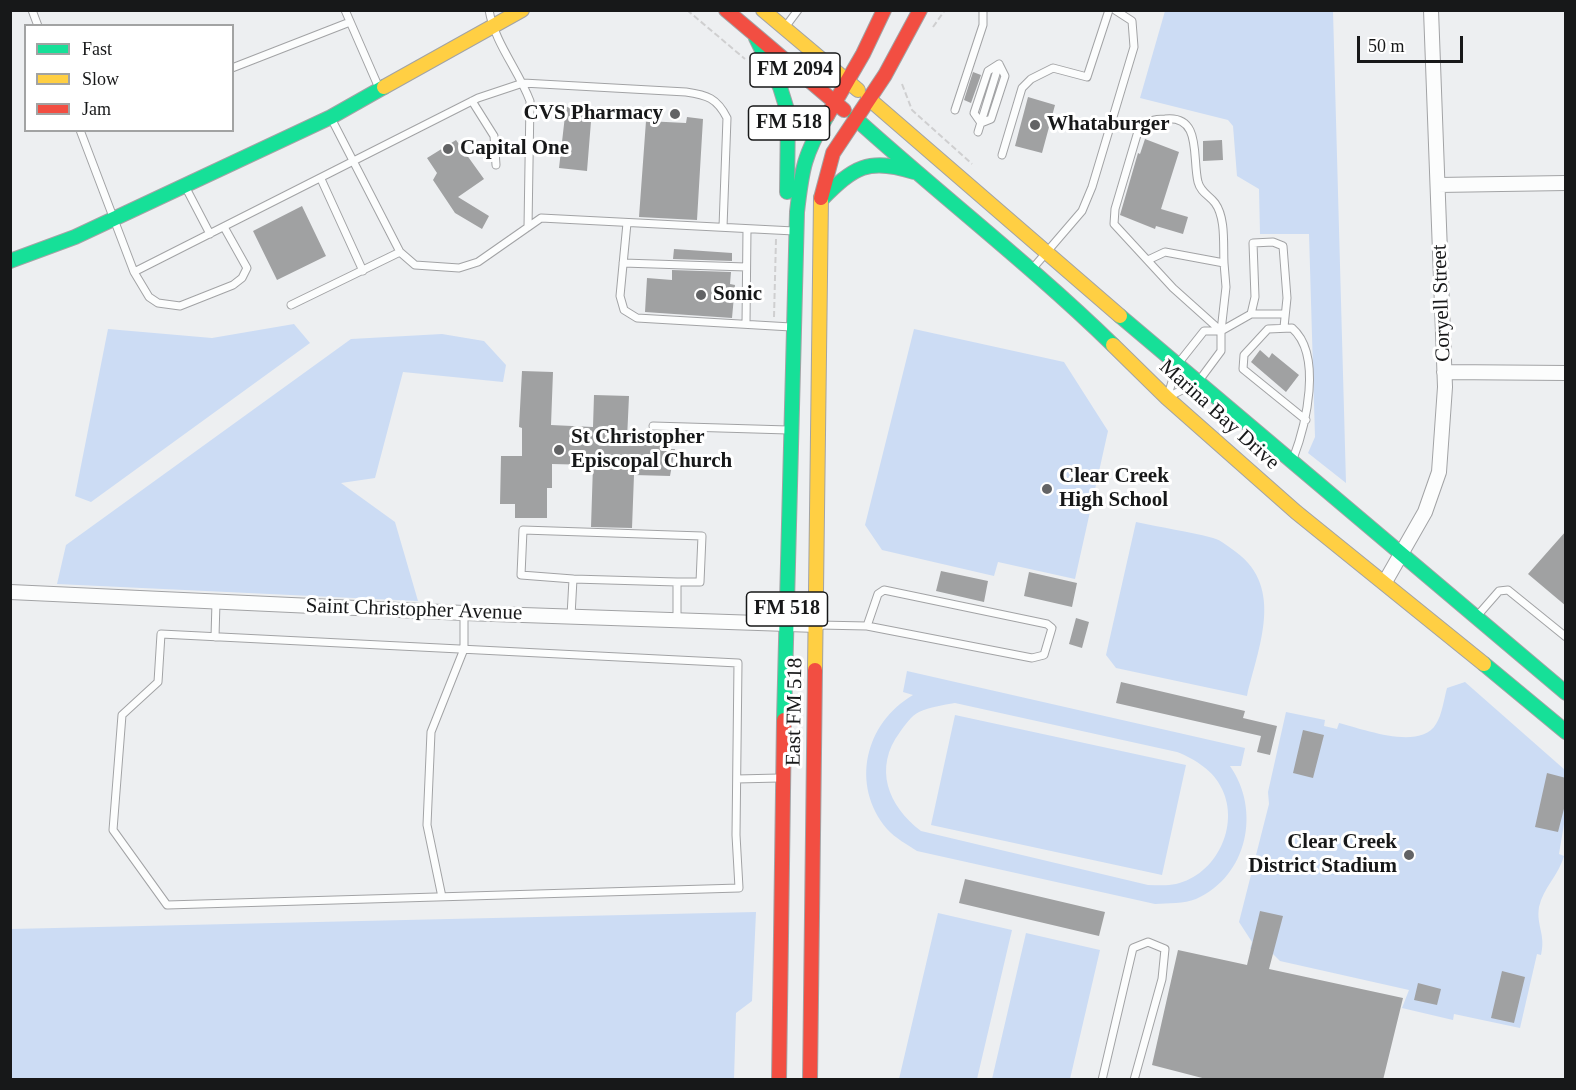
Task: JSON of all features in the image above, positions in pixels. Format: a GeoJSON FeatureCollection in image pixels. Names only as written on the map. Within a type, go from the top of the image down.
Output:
{"type":"FeatureCollection","features":[{"type":"Feature","properties":{"kind":"main road"},"geometry":{"type":"LineString","coordinates":[[10,261],[75,237],[331,117],[522,10]]}},
{"type":"Feature","properties":{"kind":"main road","name":"FM 518"},"geometry":{"type":"LineString","coordinates":[[726,10],[756,38],[780,87],[788,113],[787,193],[797,212]]}},
{"type":"Feature","properties":{"kind":"main road","name":"FM 518"},"geometry":{"type":"LineString","coordinates":[[763,10],[868,98],[834,153],[821,200]]}},
{"type":"Feature","properties":{"kind":"main road","name":"East FM 518"},"geometry":{"type":"LineString","coordinates":[[810,1080],[798,777],[786,624],[797,212],[802,166],[808,148],[847,81],[884,10]]}},
{"type":"Feature","properties":{"kind":"main road"},"geometry":{"type":"LineString","coordinates":[[868,98],[885,75],[920,10]]}},
{"type":"Feature","properties":{"kind":"main road","name":"FM 2094"},"geometry":{"type":"LineString","coordinates":[[756,38],[855,118]]}},
{"type":"Feature","properties":{"kind":"main road","name":"Marina Bay Drive"},"geometry":{"type":"LineString","coordinates":[[868,98],[1198,382],[1566,693]]}},
{"type":"Feature","properties":{"kind":"main road","name":"Marina Bay Drive"},"geometry":{"type":"LineString","coordinates":[[855,118],[914,172],[1069,302],[1167,398],[1296,512],[1385,582],[1566,732]]}},
{"type":"Feature","properties":{"kind":"main road"},"geometry":{"type":"LineString","coordinates":[[821,200],[857,168],[870,163],[889,163],[914,172]]}},
{"type":"Feature","properties":{"kind":"main road","name":"East FM 518"},"geometry":{"type":"LineString","coordinates":[[778,1080],[798,777],[817,625],[821,200]]}},
{"type":"Feature","properties":{"kind":"street","name":"Coryell Street"},"geometry":{"type":"LineString","coordinates":[[1385,582],[1425,512],[1439,472],[1444,372],[1431,10]]}},
{"type":"Feature","properties":{"kind":"street"},"geometry":{"type":"LineString","coordinates":[[1438,185],[1566,183]]}},
{"type":"Feature","properties":{"kind":"street"},"geometry":{"type":"LineString","coordinates":[[1444,372],[1566,373]]}},
{"type":"Feature","properties":{"kind":"street","name":"Saint Christopher Avenue"},"geometry":{"type":"LineString","coordinates":[[10,592],[464,613],[817,625]]}},
{"type":"Feature","properties":{"kind":"lane"},"geometry":{"type":"LineString","coordinates":[[345,10],[381,91]]}},
{"type":"Feature","properties":{"kind":"lane"},"geometry":{"type":"LineString","coordinates":[[489,10],[492,28],[523,83],[530,101],[528,226]]}},
{"type":"Feature","properties":{"kind":"lane"},"geometry":{"type":"LineString","coordinates":[[784,28],[798,10]]}},
{"type":"Feature","properties":{"kind":"lane"},"geometry":{"type":"LineString","coordinates":[[955,110],[983,25],[983,10]]}},
{"type":"Feature","properties":{"kind":"lane"},"geometry":{"type":"LineString","coordinates":[[1002,155],[1022,88],[1031,79],[1053,68],[1087,77],[1109,10]]}},
{"type":"Feature","properties":{"kind":"lane"},"geometry":{"type":"LineString","coordinates":[[1031,270],[1082,211],[1092,187],[1134,46],[1132,21],[1115,10]]}},
{"type":"Feature","properties":{"kind":"lane"},"geometry":{"type":"LineString","coordinates":[[234,67],[350,22]]}},
{"type":"Feature","properties":{"kind":"lane"},"geometry":{"type":"LineString","coordinates":[[978,132],[981,123],[991,119],[1005,76],[999,64],[988,71],[974,113],[981,123]]}},
{"type":"Feature","properties":{"kind":"lane"},"geometry":{"type":"LineString","coordinates":[[134,272],[472,101],[523,83],[708,95],[720,105],[727,118],[723,227]]}},
{"type":"Feature","properties":{"kind":"lane"},"geometry":{"type":"LineString","coordinates":[[472,101],[494,136],[496,165]]}},
{"type":"Feature","properties":{"kind":"lane"},"geometry":{"type":"LineString","coordinates":[[331,117],[400,252],[415,265],[459,268],[478,262],[541,218],[796,231]]}},
{"type":"Feature","properties":{"kind":"lane"},"geometry":{"type":"LineString","coordinates":[[1167,398],[1198,382],[1221,351],[1226,287],[1221,215],[1215,203],[1198,184],[1193,132],[1184,121],[1175,118],[1147,121],[1139,128],[1115,209],[1114,224],[1173,288],[1221,331]]}},
{"type":"Feature","properties":{"kind":"lane"},"geometry":{"type":"LineString","coordinates":[[81,132],[134,272],[149,297],[169,306],[180,306],[233,285],[242,278],[247,268],[224,227]]}},
{"type":"Feature","properties":{"kind":"lane"},"geometry":{"type":"LineString","coordinates":[[321,179],[363,271]]}},
{"type":"Feature","properties":{"kind":"lane"},"geometry":{"type":"LineString","coordinates":[[185,185],[210,234]]}},
{"type":"Feature","properties":{"kind":"lane"},"geometry":{"type":"LineString","coordinates":[[627,223],[620,296],[624,310],[637,318],[794,327]]}},
{"type":"Feature","properties":{"kind":"lane"},"geometry":{"type":"LineString","coordinates":[[746,324],[747,229]]}},
{"type":"Feature","properties":{"kind":"lane"},"geometry":{"type":"LineString","coordinates":[[1251,314],[1255,297],[1253,243],[1273,242],[1283,246],[1287,298],[1284,327]]}},
{"type":"Feature","properties":{"kind":"lane"},"geometry":{"type":"LineString","coordinates":[[291,305],[400,252]]}},
{"type":"Feature","properties":{"kind":"lane"},"geometry":{"type":"LineString","coordinates":[[1148,261],[1165,252],[1224,262]]}},
{"type":"Feature","properties":{"kind":"lane"},"geometry":{"type":"LineString","coordinates":[[623,262],[746,267]]}},
{"type":"Feature","properties":{"kind":"lane"},"geometry":{"type":"LineString","coordinates":[[1167,398],[1177,364],[1204,330],[1221,331],[1251,314],[1285,314]]}},
{"type":"Feature","properties":{"kind":"lane"},"geometry":{"type":"LineString","coordinates":[[1292,461],[1306,420],[1308,402],[1305,344],[1292,328],[1268,328],[1245,356],[1243,369],[1306,420]]}},
{"type":"Feature","properties":{"kind":"lane"},"geometry":{"type":"LineString","coordinates":[[653,426],[791,430]]}},
{"type":"Feature","properties":{"kind":"lane"},"geometry":{"type":"LineString","coordinates":[[523,530],[702,536],[700,582],[677,582],[521,575],[523,530]]}},
{"type":"Feature","properties":{"kind":"lane"},"geometry":{"type":"LineString","coordinates":[[571,616],[573,579]]}},
{"type":"Feature","properties":{"kind":"lane"},"geometry":{"type":"LineString","coordinates":[[677,582],[677,620]]}},
{"type":"Feature","properties":{"kind":"lane"},"geometry":{"type":"LineString","coordinates":[[817,625],[867,626],[992,652],[1039,658],[1048,648],[1052,628],[1047,624],[884,590],[878,594],[867,626]]}},
{"type":"Feature","properties":{"kind":"lane"},"geometry":{"type":"LineString","coordinates":[[1476,617],[1499,591],[1508,591],[1566,637]]}},
{"type":"Feature","properties":{"kind":"lane"},"geometry":{"type":"LineString","coordinates":[[215,637],[216,602]]}},
{"type":"Feature","properties":{"kind":"lane"},"geometry":{"type":"LineString","coordinates":[[442,897],[427,825],[431,732],[464,649],[464,613]]}},
{"type":"Feature","properties":{"kind":"lane"},"geometry":{"type":"LineString","coordinates":[[161,634],[215,637],[738,663],[739,888],[167,905],[112,830],[122,715],[158,682],[161,634]]}},
{"type":"Feature","properties":{"kind":"lane"},"geometry":{"type":"LineString","coordinates":[[737,779],[798,777]]}},
{"type":"Feature","properties":{"kind":"lane"},"geometry":{"type":"LineString","coordinates":[[1102,1080],[1133,948],[1148,942],[1165,949],[1162,979],[1134,1080]]}},
{"type":"Feature","properties":{"kind":"path"},"geometry":{"type":"LineString","coordinates":[[687,10],[749,64]]}},
{"type":"Feature","properties":{"kind":"shaded area"},"geometry":{"type":"Polygon","coordinates":[[[1165,11],[1333,11],[1346,483],[1308,453],[1315,437],[1309,234],[1260,234],[1259,189],[1237,176],[1233,126],[1228,120],[1140,98],[1165,11]]]}},
{"type":"Feature","properties":{"kind":"shaded area"},"geometry":{"type":"Polygon","coordinates":[[[294,324],[310,343],[91,502],[75,496],[108,329],[212,338],[294,324]]]}},
{"type":"Feature","properties":{"kind":"shaded area"},"geometry":{"type":"Polygon","coordinates":[[[914,329],[1064,362],[1108,431],[1075,579],[998,562],[994,576],[882,550],[865,525],[914,329]]]}},
{"type":"Feature","properties":{"kind":"shaded area"},"geometry":{"type":"Polygon","coordinates":[[[442,334],[484,341],[506,365],[503,382],[403,372],[375,478],[341,483],[395,522],[418,601],[57,584],[66,545],[351,339],[442,334]]]}},
{"type":"Feature","properties":{"kind":"shaded area"},"geometry":{"type":"Polygon","coordinates":[[[1136,522],[1216,539],[1236,552],[1251,567],[1260,583],[1264,601],[1264,620],[1247,696],[1116,668],[1106,655],[1136,522]]]}},
{"type":"Feature","properties":{"kind":"shaded area"},"geometry":{"type":"Polygon","coordinates":[[[907,671],[1245,748],[1241,766],[1230,766],[1240,783],[1247,821],[1238,858],[1228,875],[1214,888],[1196,899],[1181,903],[1155,904],[917,851],[887,829],[876,812],[869,793],[866,775],[868,756],[883,722],[913,695],[903,692],[907,671]],[[955,703],[923,710],[911,718],[892,746],[887,759],[886,773],[888,786],[900,810],[921,831],[1148,885],[1169,885],[1190,879],[1203,871],[1213,860],[1226,833],[1228,818],[1227,803],[1219,783],[1197,762],[1177,752],[955,703]]]}},
{"type":"Feature","properties":{"kind":"shaded area","name":"Clear Creek District Stadium"},"geometry":{"type":"Polygon","coordinates":[[[1465,682],[1565,770],[1565,818],[1559,854],[1564,856],[1539,907],[1541,955],[1537,954],[1520,1028],[1454,1014],[1453,1020],[1402,1008],[1409,990],[1280,961],[1273,954],[1250,949],[1252,942],[1239,922],[1269,804],[1268,792],[1286,712],[1325,720],[1324,726],[1337,729],[1339,723],[1390,736],[1417,736],[1428,732],[1436,724],[1447,688],[1465,682]]]}},
{"type":"Feature","properties":{"kind":"shaded area"},"geometry":{"type":"Polygon","coordinates":[[[955,715],[1186,765],[1162,875],[931,825],[955,715]]]}},
{"type":"Feature","properties":{"kind":"shaded area"},"geometry":{"type":"Polygon","coordinates":[[[756,912],[752,1001],[736,1013],[734,1079],[11,1079],[11,929],[756,912]]]}},
{"type":"Feature","properties":{"kind":"shaded area"},"geometry":{"type":"Polygon","coordinates":[[[938,913],[1012,930],[977,1079],[899,1079],[938,913]]]}},
{"type":"Feature","properties":{"kind":"shaded area"},"geometry":{"type":"Polygon","coordinates":[[[1026,933],[1100,950],[1070,1079],[992,1079],[1026,933]]]}},
{"type":"Feature","properties":{"kind":"building"},"geometry":{"type":"Polygon","coordinates":[[[973,72],[981,75],[971,103],[964,100],[973,72]]]}},
{"type":"Feature","properties":{"kind":"building","name":"Whataburger"},"geometry":{"type":"Polygon","coordinates":[[[1028,97],[1055,105],[1042,153],[1015,146],[1028,97]]]}},
{"type":"Feature","properties":{"kind":"building"},"geometry":{"type":"Polygon","coordinates":[[[566,107],[592,109],[587,171],[559,168],[566,107]]]}},
{"type":"Feature","properties":{"kind":"building"},"geometry":{"type":"Polygon","coordinates":[[[687,117],[703,119],[697,220],[639,217],[646,121],[686,123],[687,117]]]}},
{"type":"Feature","properties":{"kind":"building"},"geometry":{"type":"Polygon","coordinates":[[[1145,139],[1179,152],[1161,209],[1188,217],[1183,234],[1156,226],[1155,229],[1120,215],[1138,153],[1140,154],[1145,139]]]}},
{"type":"Feature","properties":{"kind":"building"},"geometry":{"type":"Polygon","coordinates":[[[456,140],[484,179],[458,197],[489,216],[482,229],[455,213],[433,180],[437,173],[427,158],[456,140]]]}},
{"type":"Feature","properties":{"kind":"building"},"geometry":{"type":"Polygon","coordinates":[[[1222,140],[1223,160],[1203,161],[1203,141],[1222,140]]]}},
{"type":"Feature","properties":{"kind":"building"},"geometry":{"type":"Polygon","coordinates":[[[302,206],[326,256],[277,280],[253,231],[302,206]]]}},
{"type":"Feature","properties":{"kind":"building"},"geometry":{"type":"Polygon","coordinates":[[[674,249],[732,253],[732,261],[673,259],[674,249]]]}},
{"type":"Feature","properties":{"kind":"building"},"geometry":{"type":"Polygon","coordinates":[[[672,270],[731,272],[730,284],[735,285],[732,318],[645,312],[647,278],[672,280],[672,270]]]}},
{"type":"Feature","properties":{"kind":"building"},"geometry":{"type":"Polygon","coordinates":[[[1260,350],[1269,358],[1272,353],[1299,375],[1286,392],[1251,362],[1260,350]]]}},
{"type":"Feature","properties":{"kind":"building","name":"St Christopher Episcopal Church"},"geometry":{"type":"Polygon","coordinates":[[[522,371],[553,372],[551,425],[593,427],[594,395],[629,396],[627,439],[656,440],[656,432],[671,432],[671,449],[675,449],[670,476],[634,475],[632,528],[591,527],[593,465],[552,464],[552,488],[547,488],[547,518],[515,518],[515,504],[500,504],[501,456],[522,456],[522,428],[519,427],[522,371]]]}},
{"type":"Feature","properties":{"kind":"building"},"geometry":{"type":"Polygon","coordinates":[[[1566,531],[1566,606],[1528,574],[1566,531]]]}},
{"type":"Feature","properties":{"kind":"building"},"geometry":{"type":"Polygon","coordinates":[[[941,571],[988,581],[984,602],[936,591],[941,571]]]}},
{"type":"Feature","properties":{"kind":"building"},"geometry":{"type":"Polygon","coordinates":[[[1029,572],[1077,583],[1072,607],[1024,596],[1029,572]]]}},
{"type":"Feature","properties":{"kind":"building"},"geometry":{"type":"Polygon","coordinates":[[[1076,618],[1089,622],[1082,648],[1069,644],[1076,618]]]}},
{"type":"Feature","properties":{"kind":"building"},"geometry":{"type":"Polygon","coordinates":[[[1121,682],[1245,711],[1243,718],[1277,726],[1270,755],[1257,752],[1261,736],[1116,703],[1121,682]]]}},
{"type":"Feature","properties":{"kind":"building"},"geometry":{"type":"Polygon","coordinates":[[[1303,730],[1324,735],[1313,778],[1293,773],[1303,730]]]}},
{"type":"Feature","properties":{"kind":"building"},"geometry":{"type":"Polygon","coordinates":[[[1547,773],[1566,778],[1566,801],[1558,832],[1535,827],[1547,773]]]}},
{"type":"Feature","properties":{"kind":"building"},"geometry":{"type":"Polygon","coordinates":[[[965,879],[1105,912],[1099,936],[959,903],[965,879]]]}},
{"type":"Feature","properties":{"kind":"building"},"geometry":{"type":"Polygon","coordinates":[[[1260,911],[1283,916],[1269,969],[1403,998],[1383,1080],[1210,1080],[1152,1065],[1178,950],[1247,965],[1260,911]]]}},
{"type":"Feature","properties":{"kind":"building"},"geometry":{"type":"Polygon","coordinates":[[[1502,971],[1525,977],[1514,1023],[1491,1018],[1502,971]]]}},
{"type":"Feature","properties":{"kind":"building"},"geometry":{"type":"Polygon","coordinates":[[[1418,983],[1441,989],[1437,1005],[1414,1000],[1418,983]]]}},
{"type":"Feature","properties":{"kind":"traffic: fast"},"geometry":{"type":"LineString","coordinates":[[756,38],[780,87],[788,113],[787,192]]}},
{"type":"Feature","properties":{"kind":"traffic: fast"},"geometry":{"type":"LineString","coordinates":[[10,261],[75,237],[331,117],[384,87]]}},
{"type":"Feature","properties":{"kind":"traffic: fast"},"geometry":{"type":"LineString","coordinates":[[784,720],[797,212],[805,162],[813,141],[827,116]]}},
{"type":"Feature","properties":{"kind":"traffic: fast"},"geometry":{"type":"LineString","coordinates":[[855,118],[1082,315],[1113,345]]}},
{"type":"Feature","properties":{"kind":"traffic: fast"},"geometry":{"type":"LineString","coordinates":[[821,200],[843,180],[863,168],[885,165],[914,172]]}},
{"type":"Feature","properties":{"kind":"traffic: fast"},"geometry":{"type":"LineString","coordinates":[[1120,316],[1566,693]]}},
{"type":"Feature","properties":{"kind":"traffic: fast"},"geometry":{"type":"LineString","coordinates":[[1484,664],[1566,732]]}},
{"type":"Feature","properties":{"kind":"traffic: slow"},"geometry":{"type":"LineString","coordinates":[[384,87],[522,10]]}},
{"type":"Feature","properties":{"kind":"traffic: slow"},"geometry":{"type":"LineString","coordinates":[[763,10],[858,90]]}},
{"type":"Feature","properties":{"kind":"traffic: slow"},"geometry":{"type":"LineString","coordinates":[[868,98],[1120,316]]}},
{"type":"Feature","properties":{"kind":"traffic: slow"},"geometry":{"type":"LineString","coordinates":[[815,670],[821,198]]}},
{"type":"Feature","properties":{"kind":"traffic: slow"},"geometry":{"type":"LineString","coordinates":[[1113,345],[1167,398],[1296,512],[1484,664]]}},
{"type":"Feature","properties":{"kind":"traffic: jam"},"geometry":{"type":"LineString","coordinates":[[726,10],[844,110]]}},
{"type":"Feature","properties":{"kind":"traffic: jam"},"geometry":{"type":"LineString","coordinates":[[827,116],[863,54],[884,10]]}},
{"type":"Feature","properties":{"kind":"traffic: jam"},"geometry":{"type":"LineString","coordinates":[[821,198],[833,153],[885,75],[920,10]]}},
{"type":"Feature","properties":{"kind":"traffic: jam"},"geometry":{"type":"LineString","coordinates":[[810,1080],[815,670]]}},
{"type":"Feature","properties":{"kind":"traffic: jam"},"geometry":{"type":"LineString","coordinates":[[779,1080],[784,720]]}},
{"type":"Feature","properties":{"kind":"place","name":"CVS Pharmacy"},"geometry":{"type":"Point","coordinates":[675,114]}},
{"type":"Feature","properties":{"kind":"place","name":"Whataburger"},"geometry":{"type":"Point","coordinates":[1035,125]}},
{"type":"Feature","properties":{"kind":"place","name":"Capital One"},"geometry":{"type":"Point","coordinates":[448,149]}},
{"type":"Feature","properties":{"kind":"place","name":"Sonic"},"geometry":{"type":"Point","coordinates":[701,295]}},
{"type":"Feature","properties":{"kind":"place","name":"St Christopher Episcopal Church"},"geometry":{"type":"Point","coordinates":[559,450]}},
{"type":"Feature","properties":{"kind":"place","name":"Clear Creek High School"},"geometry":{"type":"Point","coordinates":[1047,489]}},
{"type":"Feature","properties":{"kind":"place","name":"Clear Creek District Stadium"},"geometry":{"type":"Point","coordinates":[1409,855]}}]}
